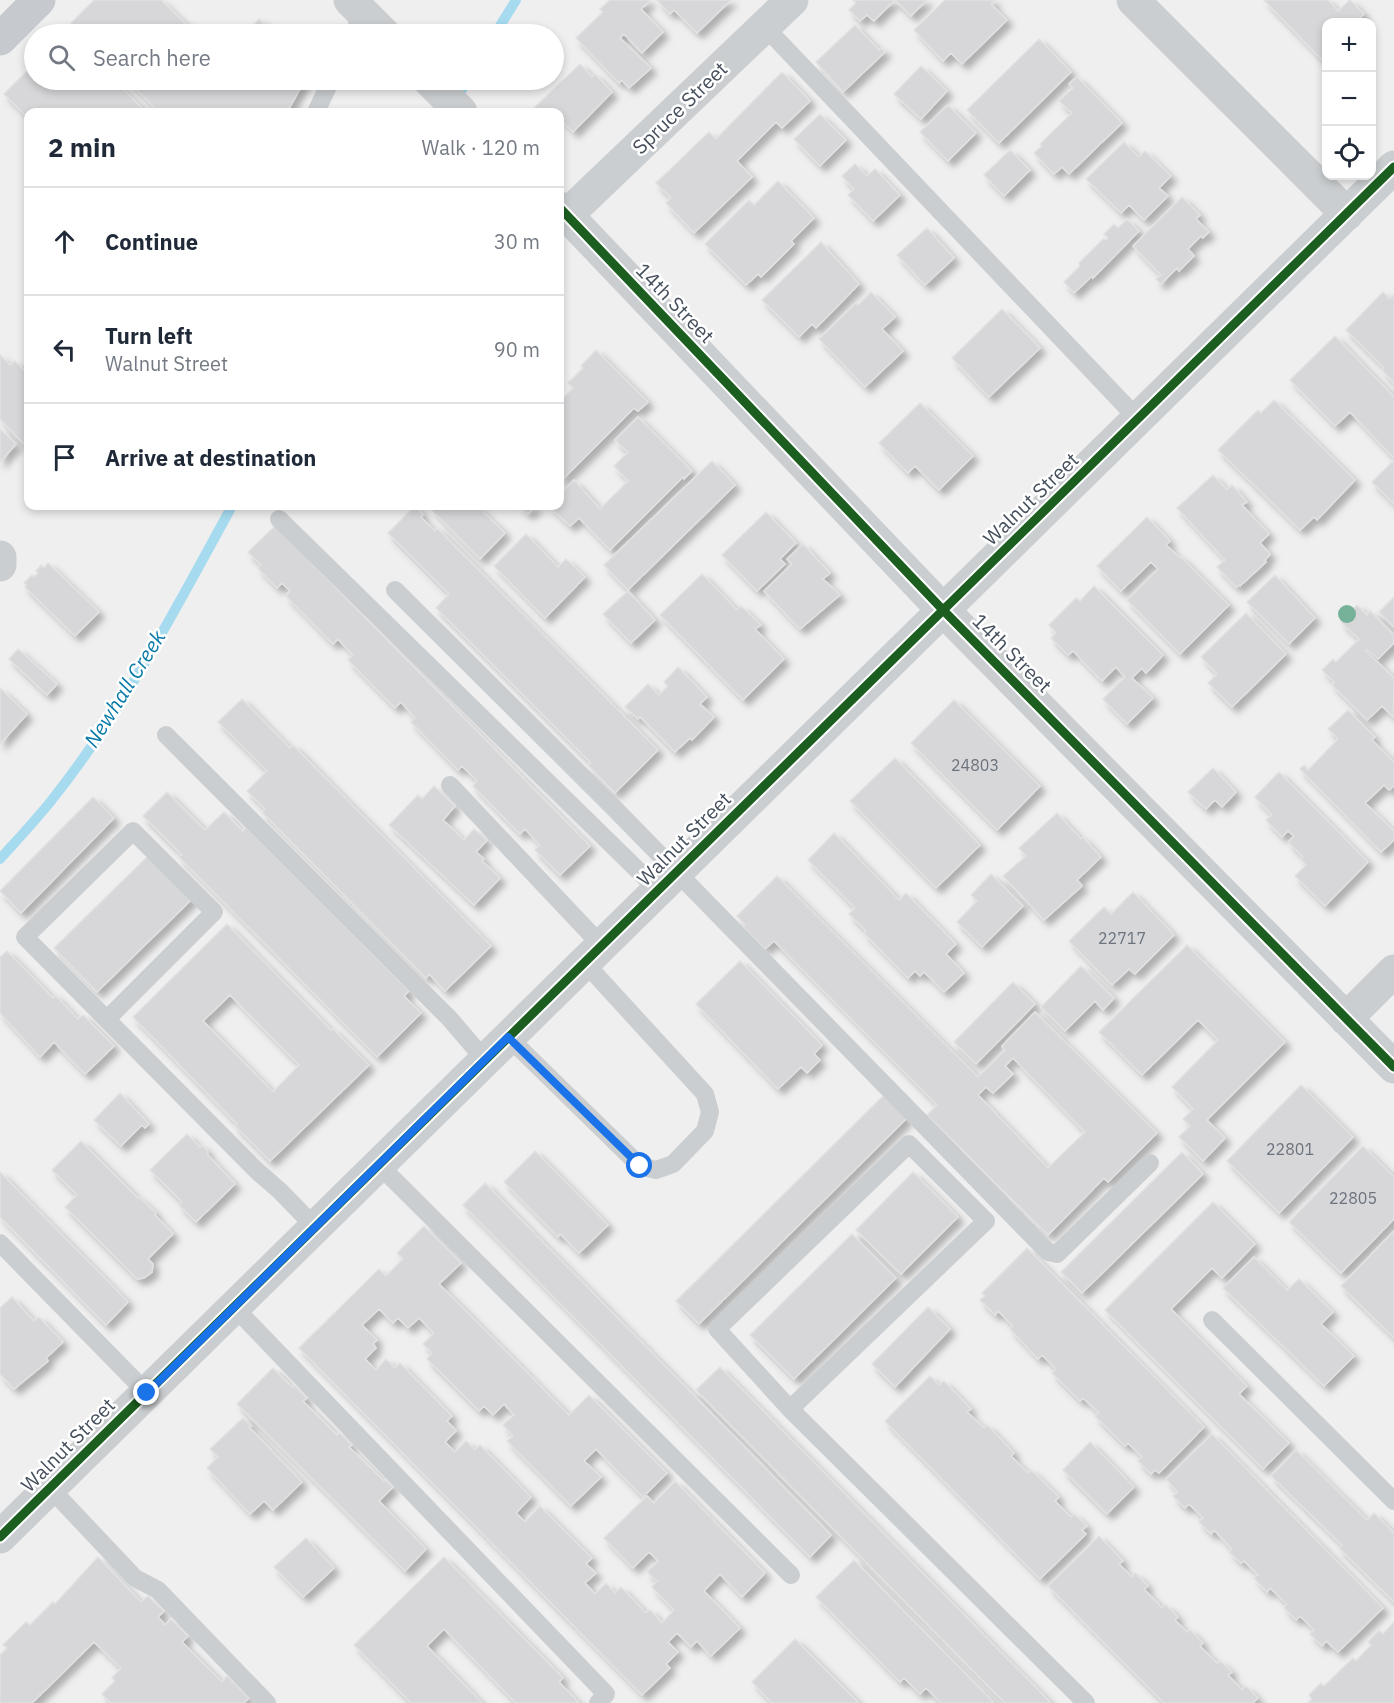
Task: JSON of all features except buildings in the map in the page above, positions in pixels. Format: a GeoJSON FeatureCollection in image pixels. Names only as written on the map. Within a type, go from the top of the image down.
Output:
{"type":"FeatureCollection","features":[{"type":"Feature","properties":{"kind":"main road"},"geometry":{"type":"LineString","coordinates":[[0,39],[39,0]]}},
{"type":"Feature","properties":{"kind":"street","name":"Spruce Street"},"geometry":{"type":"LineString","coordinates":[[564,211],[792,0]]}},
{"type":"Feature","properties":{"kind":"street"},"geometry":{"type":"LineString","coordinates":[[1133,0],[1347,214]]}},
{"type":"Feature","properties":{"kind":"street"},"geometry":{"type":"LineString","coordinates":[[439,90],[457,108]]}},
{"type":"Feature","properties":{"kind":"street","name":"Walnut Street"},"geometry":{"type":"LineString","coordinates":[[0,1538],[1394,167]]}},
{"type":"Feature","properties":{"kind":"street","name":"14th Street"},"geometry":{"type":"LineString","coordinates":[[564,213],[943,610],[1394,1066]]}},
{"type":"Feature","properties":{"kind":"street"},"geometry":{"type":"LineString","coordinates":[[0,557],[0,565]]}},
{"type":"Feature","properties":{"kind":"street"},"geometry":{"type":"LineString","coordinates":[[1346,1019],[1394,971]]}},
{"type":"Feature","properties":{"kind":"lane"},"geometry":{"type":"LineString","coordinates":[[765,27],[1138,419]]}},
{"type":"Feature","properties":{"kind":"lane"},"geometry":{"type":"LineString","coordinates":[[318,108],[326,90]]}},
{"type":"Feature","properties":{"kind":"lane"},"geometry":{"type":"LineString","coordinates":[[279,519],[667,881],[1048,1252],[1057,1254],[1150,1163]]}},
{"type":"Feature","properties":{"kind":"lane"},"geometry":{"type":"LineString","coordinates":[[395,590],[667,881]]}},
{"type":"Feature","properties":{"kind":"lane"},"geometry":{"type":"LineString","coordinates":[[166,735],[449,1018],[485,1060]]}},
{"type":"Feature","properties":{"kind":"lane"},"geometry":{"type":"LineString","coordinates":[[450,785],[593,954],[705,1094],[710,1112],[705,1131],[673,1164],[656,1170],[640,1166],[508,1037]]}},
{"type":"Feature","properties":{"kind":"lane"},"geometry":{"type":"LineString","coordinates":[[107,1019],[214,912],[133,831],[25,937],[107,1019],[315,1227]]}},
{"type":"Feature","properties":{"kind":"lane"},"geometry":{"type":"LineString","coordinates":[[790,1409],[986,1221],[909,1144],[717,1329],[790,1409],[1086,1703]]}},
{"type":"Feature","properties":{"kind":"lane"},"geometry":{"type":"LineString","coordinates":[[379,1165],[791,1575]]}},
{"type":"Feature","properties":{"kind":"lane"},"geometry":{"type":"LineString","coordinates":[[0,1243],[147,1393]]}},
{"type":"Feature","properties":{"kind":"lane"},"geometry":{"type":"LineString","coordinates":[[234,1307],[606,1694],[598,1703]]}},
{"type":"Feature","properties":{"kind":"lane"},"geometry":{"type":"LineString","coordinates":[[1212,1320],[1394,1502]]}},
{"type":"Feature","properties":{"kind":"lane"},"geometry":{"type":"LineString","coordinates":[[50,1488],[135,1578],[158,1590],[267,1703]]}},
{"type":"Feature","properties":{"kind":"waterway","name":"Newhall Creek"},"geometry":{"type":"LineString","coordinates":[[501,24],[516,0]]}},
{"type":"Feature","properties":{"kind":"waterway","name":"Newhall Creek"},"geometry":{"type":"LineString","coordinates":[[455,100],[462,90]]}},
{"type":"Feature","properties":{"kind":"waterway","name":"Newhall Creek"},"geometry":{"type":"LineString","coordinates":[[0,859],[51,801],[102,731],[170,620],[230,510]]}},
{"type":"Feature","properties":{"kind":"cycle path"},"geometry":{"type":"LineString","coordinates":[[0,1537],[1394,167]]}},
{"type":"Feature","properties":{"kind":"cycle path"},"geometry":{"type":"LineString","coordinates":[[564,212],[943,610],[1394,1067]]}},
{"type":"Feature","properties":{"kind":"route"},"geometry":{"type":"LineString","coordinates":[[147,1393],[508,1037],[640,1166]]}}]}
